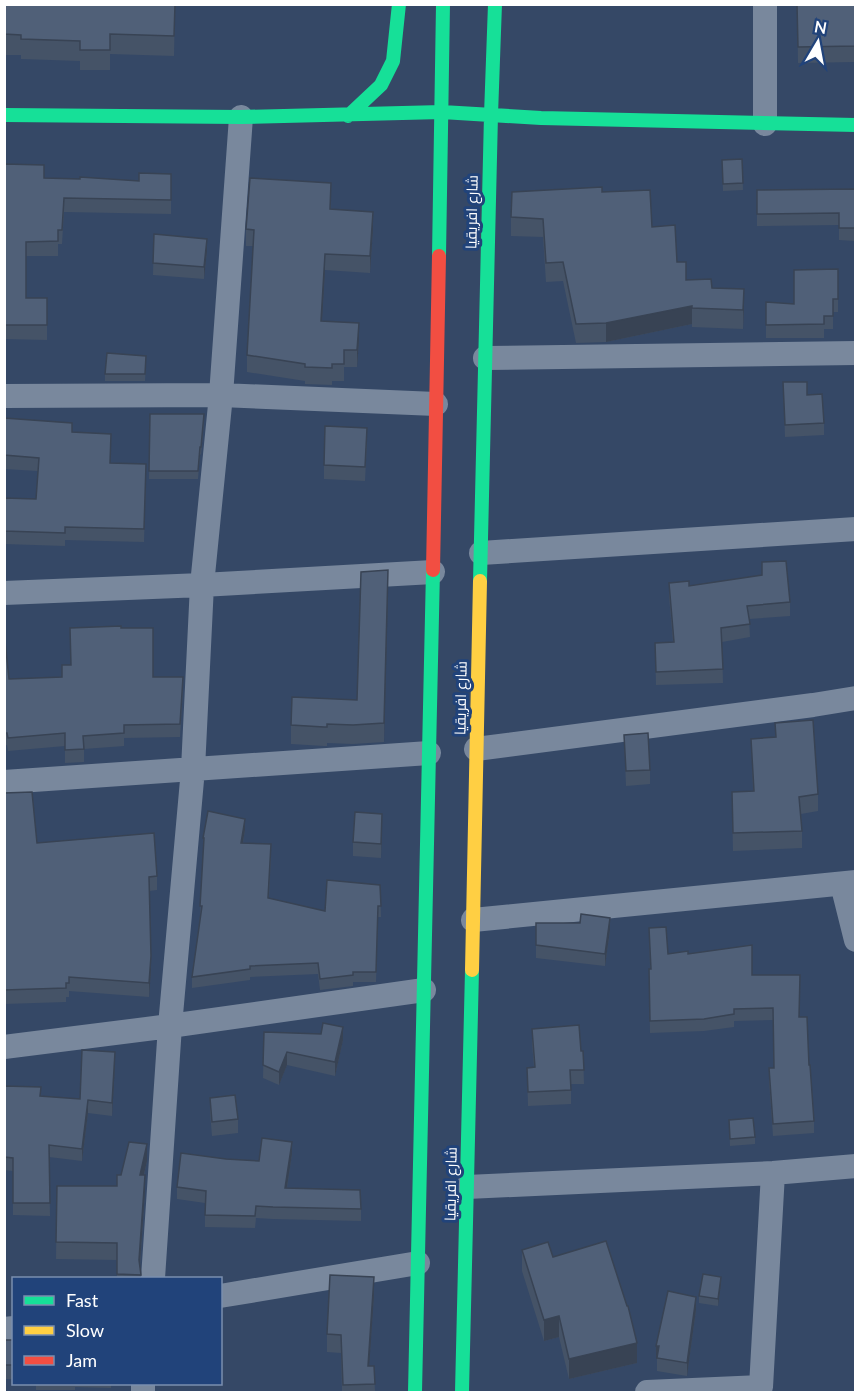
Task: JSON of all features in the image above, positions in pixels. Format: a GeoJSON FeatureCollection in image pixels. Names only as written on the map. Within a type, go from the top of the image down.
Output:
{"type":"FeatureCollection","features":[{"type":"Feature","properties":{"kind":"street"},"geometry":{"type":"LineString","coordinates":[[348,116],[381,86],[393,61],[399,4]]}},
{"type":"Feature","properties":{"kind":"street","name":"شارع افريقيا"},"geometry":{"type":"LineString","coordinates":[[415,1392],[443,4]]}},
{"type":"Feature","properties":{"kind":"street","name":"شارع افريقيا"},"geometry":{"type":"LineString","coordinates":[[462,1392],[495,4]]}},
{"type":"Feature","properties":{"kind":"street"},"geometry":{"type":"LineString","coordinates":[[765,4],[765,124]]}},
{"type":"Feature","properties":{"kind":"street"},"geometry":{"type":"LineString","coordinates":[[4,115],[241,117],[442,112],[541,118],[855,125]]}},
{"type":"Feature","properties":{"kind":"street"},"geometry":{"type":"LineString","coordinates":[[153,1277],[170,1026],[193,769],[202,585],[221,395],[241,117]]}},
{"type":"Feature","properties":{"kind":"street"},"geometry":{"type":"LineString","coordinates":[[485,358],[855,353]]}},
{"type":"Feature","properties":{"kind":"street"},"geometry":{"type":"LineString","coordinates":[[4,396],[221,395],[436,404]]}},
{"type":"Feature","properties":{"kind":"street"},"geometry":{"type":"LineString","coordinates":[[481,553],[855,529]]}},
{"type":"Feature","properties":{"kind":"street"},"geometry":{"type":"LineString","coordinates":[[4,593],[433,572]]}},
{"type":"Feature","properties":{"kind":"street"},"geometry":{"type":"LineString","coordinates":[[476,749],[855,698]]}},
{"type":"Feature","properties":{"kind":"street"},"geometry":{"type":"LineString","coordinates":[[4,782],[429,753]]}},
{"type":"Feature","properties":{"kind":"street"},"geometry":{"type":"LineString","coordinates":[[473,920],[849,883],[855,940]]}},
{"type":"Feature","properties":{"kind":"street"},"geometry":{"type":"LineString","coordinates":[[4,1047],[424,990]]}},
{"type":"Feature","properties":{"kind":"street"},"geometry":{"type":"LineString","coordinates":[[467,1187],[773,1173],[855,1166]]}},
{"type":"Feature","properties":{"kind":"street"},"geometry":{"type":"LineString","coordinates":[[647,1392],[761,1390],[773,1173]]}},
{"type":"Feature","properties":{"kind":"street"},"geometry":{"type":"LineString","coordinates":[[222,1296],[418,1263]]}},
{"type":"Feature","properties":{"kind":"building"},"geometry":{"type":"Polygon","coordinates":[[[4,4],[175,4],[174,36],[110,34],[110,50],[80,50],[80,41],[21,39],[21,35],[4,34],[4,4]]]}},
{"type":"Feature","properties":{"kind":"building"},"geometry":{"type":"Polygon","coordinates":[[[797,4],[855,4],[855,46],[798,47],[797,4]]]}},
{"type":"Feature","properties":{"kind":"building"},"geometry":{"type":"Polygon","coordinates":[[[742,159],[743,183],[723,184],[722,160],[742,159]]]}},
{"type":"Feature","properties":{"kind":"building"},"geometry":{"type":"Polygon","coordinates":[[[4,164],[44,165],[44,178],[80,179],[80,177],[139,181],[139,173],[171,174],[171,200],[64,198],[62,230],[58,230],[58,241],[26,242],[26,298],[47,298],[47,325],[4,325],[4,164]]]}},
{"type":"Feature","properties":{"kind":"building"},"geometry":{"type":"Polygon","coordinates":[[[250,178],[331,183],[330,209],[373,212],[370,256],[325,254],[321,321],[359,323],[357,350],[344,350],[344,364],[332,364],[332,368],[305,367],[305,364],[247,355],[254,230],[246,229],[250,178]]]}},
{"type":"Feature","properties":{"kind":"building"},"geometry":{"type":"Polygon","coordinates":[[[602,187],[602,192],[650,190],[652,227],[675,225],[677,262],[686,262],[686,280],[711,279],[712,288],[744,289],[743,310],[692,308],[692,306],[606,323],[576,324],[563,262],[546,263],[543,219],[511,217],[512,192],[602,187]]]}},
{"type":"Feature","properties":{"kind":"building"},"geometry":{"type":"Polygon","coordinates":[[[855,189],[855,228],[839,228],[839,213],[757,214],[757,190],[855,189]]]}},
{"type":"Feature","properties":{"kind":"building"},"geometry":{"type":"Polygon","coordinates":[[[154,234],[207,239],[204,267],[153,263],[154,234]]]}},
{"type":"Feature","properties":{"kind":"building"},"geometry":{"type":"Polygon","coordinates":[[[838,269],[838,299],[833,299],[833,316],[824,316],[824,324],[766,325],[766,302],[794,304],[794,270],[838,269]]]}},
{"type":"Feature","properties":{"kind":"building"},"geometry":{"type":"Polygon","coordinates":[[[107,353],[146,356],[145,374],[105,374],[107,353]]]}},
{"type":"Feature","properties":{"kind":"building"},"geometry":{"type":"Polygon","coordinates":[[[783,382],[807,382],[807,395],[822,394],[824,423],[785,425],[783,382]]]}},
{"type":"Feature","properties":{"kind":"building"},"geometry":{"type":"Polygon","coordinates":[[[150,414],[204,414],[198,471],[149,471],[150,414]]]}},
{"type":"Feature","properties":{"kind":"building"},"geometry":{"type":"Polygon","coordinates":[[[4,418],[72,423],[72,432],[111,434],[110,463],[146,464],[144,529],[65,527],[65,533],[4,531],[4,498],[36,499],[39,458],[4,455],[4,418]]]}},
{"type":"Feature","properties":{"kind":"building"},"geometry":{"type":"Polygon","coordinates":[[[325,426],[367,428],[365,467],[324,465],[325,426]]]}},
{"type":"Feature","properties":{"kind":"building"},"geometry":{"type":"Polygon","coordinates":[[[786,561],[790,602],[747,606],[750,624],[721,628],[723,669],[656,672],[655,643],[674,642],[669,583],[689,581],[689,586],[762,575],[762,562],[786,561]]]}},
{"type":"Feature","properties":{"kind":"building"},"geometry":{"type":"Polygon","coordinates":[[[388,570],[384,723],[327,724],[327,727],[291,725],[292,697],[357,700],[361,572],[388,570]]]}},
{"type":"Feature","properties":{"kind":"building"},"geometry":{"type":"Polygon","coordinates":[[[121,626],[121,628],[153,628],[153,677],[183,677],[180,724],[124,725],[124,733],[83,736],[84,749],[65,750],[65,733],[8,738],[7,733],[4,733],[4,631],[9,679],[62,677],[62,665],[71,665],[70,628],[121,626]]]}},
{"type":"Feature","properties":{"kind":"building"},"geometry":{"type":"Polygon","coordinates":[[[813,720],[818,794],[799,797],[802,831],[733,833],[732,792],[754,791],[751,739],[776,737],[775,723],[813,720]]]}},
{"type":"Feature","properties":{"kind":"building"},"geometry":{"type":"Polygon","coordinates":[[[648,733],[650,770],[626,771],[624,735],[648,733]]]}},
{"type":"Feature","properties":{"kind":"building"},"geometry":{"type":"Polygon","coordinates":[[[32,792],[37,843],[154,833],[157,876],[149,877],[151,956],[149,983],[69,977],[66,988],[4,990],[4,793],[32,792]]]}},
{"type":"Feature","properties":{"kind":"building"},"geometry":{"type":"Polygon","coordinates":[[[208,811],[245,819],[241,843],[271,844],[268,898],[325,911],[327,880],[380,885],[381,906],[378,906],[376,972],[353,972],[353,975],[320,979],[318,963],[250,966],[250,969],[192,977],[202,906],[200,906],[203,838],[208,811]]]}},
{"type":"Feature","properties":{"kind":"building"},"geometry":{"type":"Polygon","coordinates":[[[355,812],[382,814],[381,844],[353,842],[355,812]]]}},
{"type":"Feature","properties":{"kind":"building"},"geometry":{"type":"Polygon","coordinates":[[[581,914],[610,918],[605,954],[536,945],[536,923],[580,923],[581,914]]]}},
{"type":"Feature","properties":{"kind":"building"},"geometry":{"type":"Polygon","coordinates":[[[666,927],[668,954],[688,951],[688,954],[752,945],[752,975],[800,975],[799,1017],[807,1017],[814,1121],[773,1124],[769,1068],[774,1068],[773,1008],[734,1009],[734,1014],[704,1019],[650,1021],[649,928],[666,927]]]}},
{"type":"Feature","properties":{"kind":"building"},"geometry":{"type":"Polygon","coordinates":[[[323,1023],[343,1027],[335,1062],[287,1052],[279,1072],[263,1065],[264,1032],[321,1034],[323,1023]]]}},
{"type":"Feature","properties":{"kind":"building"},"geometry":{"type":"Polygon","coordinates":[[[579,1025],[584,1070],[570,1070],[571,1090],[528,1092],[527,1068],[535,1067],[532,1029],[579,1025]]]}},
{"type":"Feature","properties":{"kind":"building"},"geometry":{"type":"Polygon","coordinates":[[[82,1050],[115,1052],[112,1103],[88,1100],[82,1149],[49,1145],[50,1203],[13,1203],[13,1158],[4,1157],[4,1086],[41,1087],[40,1096],[80,1099],[82,1050]]]}},
{"type":"Feature","properties":{"kind":"building"},"geometry":{"type":"Polygon","coordinates":[[[235,1095],[238,1119],[212,1122],[210,1098],[235,1095]]]}},
{"type":"Feature","properties":{"kind":"building"},"geometry":{"type":"Polygon","coordinates":[[[753,1118],[755,1137],[730,1139],[729,1120],[753,1118]]]}},
{"type":"Feature","properties":{"kind":"building"},"geometry":{"type":"Polygon","coordinates":[[[262,1138],[292,1142],[285,1188],[360,1190],[361,1209],[256,1206],[255,1216],[205,1215],[206,1191],[177,1187],[181,1153],[259,1161],[262,1138]]]}},
{"type":"Feature","properties":{"kind":"building"},"geometry":{"type":"Polygon","coordinates":[[[129,1142],[147,1144],[140,1175],[145,1175],[139,1260],[141,1275],[117,1274],[117,1243],[56,1242],[57,1186],[117,1186],[117,1175],[121,1175],[129,1142]]]}},
{"type":"Feature","properties":{"kind":"building"},"geometry":{"type":"Polygon","coordinates":[[[606,1241],[628,1306],[637,1343],[569,1359],[559,1316],[544,1320],[522,1250],[548,1242],[553,1257],[606,1241]]]}},
{"type":"Feature","properties":{"kind":"building"},"geometry":{"type":"Polygon","coordinates":[[[703,1274],[721,1277],[718,1299],[699,1296],[703,1274]]]}},
{"type":"Feature","properties":{"kind":"building"},"geometry":{"type":"Polygon","coordinates":[[[330,1275],[374,1277],[368,1366],[374,1366],[375,1384],[343,1385],[341,1335],[327,1334],[330,1275]]]}},
{"type":"Feature","properties":{"kind":"building"},"geometry":{"type":"Polygon","coordinates":[[[668,1291],[696,1297],[687,1363],[657,1358],[659,1346],[656,1346],[668,1291]]]}},
{"type":"Feature","properties":{"kind":"building"},"geometry":{"type":"Polygon","coordinates":[[[4,1340],[12,1340],[12,1365],[4,1365],[4,1340]]]}},
{"type":"Feature","properties":{"kind":"traffic: fast"},"geometry":{"type":"LineString","coordinates":[[348,116],[381,85],[393,61],[399,4]]}},
{"type":"Feature","properties":{"kind":"traffic: fast"},"geometry":{"type":"LineString","coordinates":[[439,256],[443,4]]}},
{"type":"Feature","properties":{"kind":"traffic: fast"},"geometry":{"type":"LineString","coordinates":[[480,581],[495,4]]}},
{"type":"Feature","properties":{"kind":"traffic: fast"},"geometry":{"type":"LineString","coordinates":[[4,115],[241,117],[442,112],[541,118],[856,125]]}},
{"type":"Feature","properties":{"kind":"traffic: fast"},"geometry":{"type":"LineString","coordinates":[[415,1392],[433,570]]}},
{"type":"Feature","properties":{"kind":"traffic: fast"},"geometry":{"type":"LineString","coordinates":[[462,1392],[472,970]]}},
{"type":"Feature","properties":{"kind":"traffic: slow"},"geometry":{"type":"LineString","coordinates":[[472,970],[480,581]]}},
{"type":"Feature","properties":{"kind":"traffic: jam"},"geometry":{"type":"LineString","coordinates":[[433,570],[439,256]]}}]}
